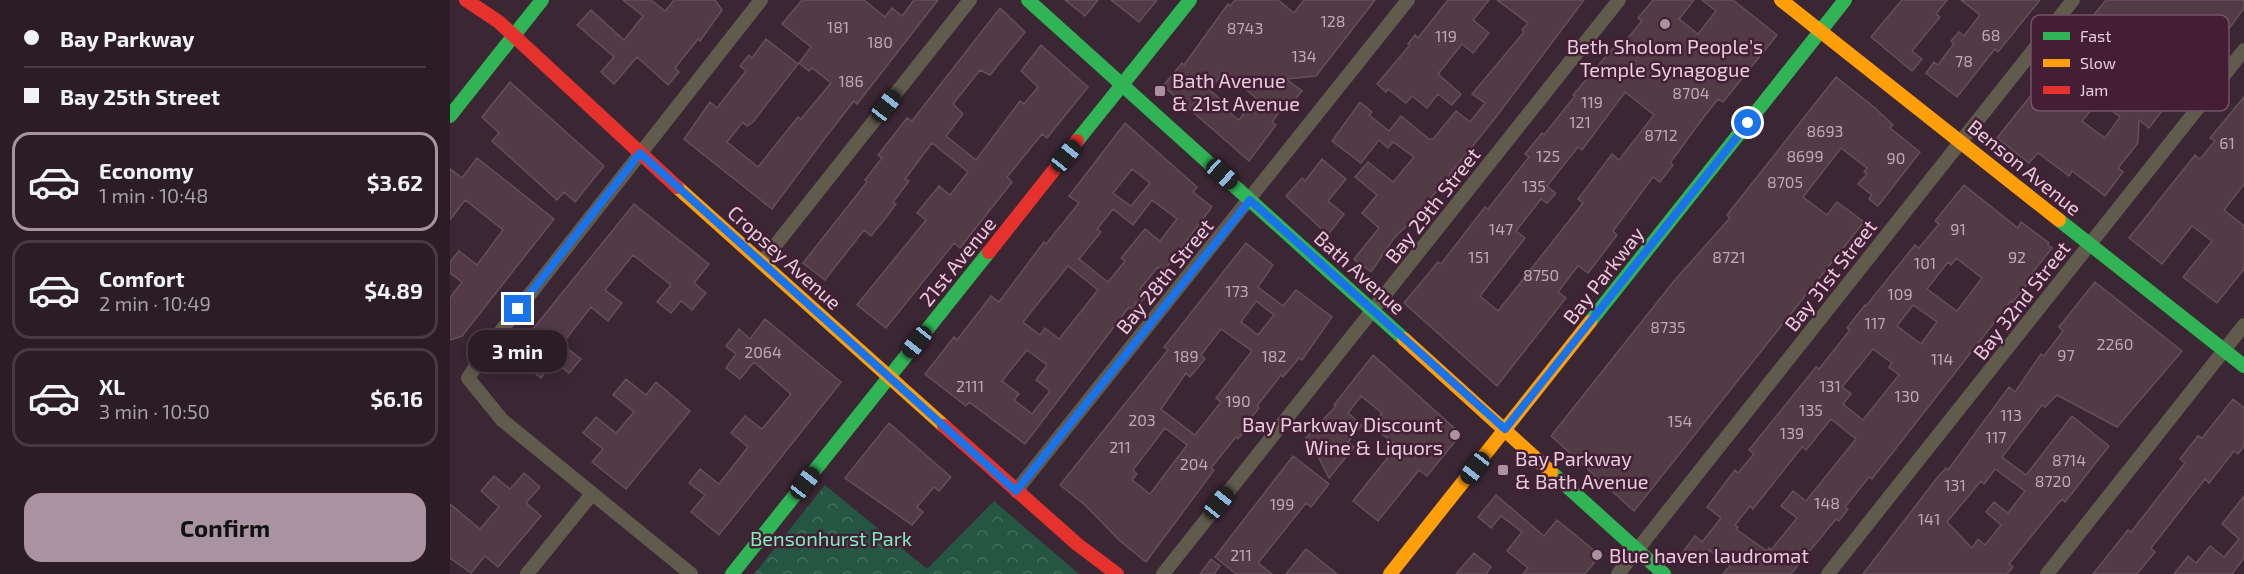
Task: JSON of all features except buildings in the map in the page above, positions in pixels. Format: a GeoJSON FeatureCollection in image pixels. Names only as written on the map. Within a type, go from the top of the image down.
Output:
{"type":"FeatureCollection","features":[{"type":"Feature","properties":{"kind":"street","name":"Cropsey Avenue"},"geometry":{"type":"LineString","coordinates":[[466,0],[513,36],[1016,491],[1077,544],[1117,574]]}},
{"type":"Feature","properties":{"kind":"street"},"geometry":{"type":"LineString","coordinates":[[450,116],[542,0]]}},
{"type":"Feature","properties":{"kind":"street"},"geometry":{"type":"LineString","coordinates":[[692,574],[502,420],[468,378],[490,345],[761,0]]}},
{"type":"Feature","properties":{"kind":"street"},"geometry":{"type":"LineString","coordinates":[[762,262],[970,0]]}},
{"type":"Feature","properties":{"kind":"street","name":"Bath Avenue"},"geometry":{"type":"LineString","coordinates":[[1028,0],[1664,574]]}},
{"type":"Feature","properties":{"kind":"street","name":"21st Avenue"},"geometry":{"type":"LineString","coordinates":[[732,574],[1190,0]]}},
{"type":"Feature","properties":{"kind":"street","name":"Bay 28th Street"},"geometry":{"type":"LineString","coordinates":[[1016,491],[1408,0]]}},
{"type":"Feature","properties":{"kind":"street","name":"Bay 29th Street"},"geometry":{"type":"LineString","coordinates":[[1163,574],[1619,0]]}},
{"type":"Feature","properties":{"kind":"street","name":"Benson Avenue"},"geometry":{"type":"LineString","coordinates":[[1782,0],[2244,366]]}},
{"type":"Feature","properties":{"kind":"street","name":"Bay Parkway"},"geometry":{"type":"LineString","coordinates":[[1390,574],[1845,0]]}},
{"type":"Feature","properties":{"kind":"street","name":"Bay 31st Street"},"geometry":{"type":"LineString","coordinates":[[2061,15],[2073,0]]}},
{"type":"Feature","properties":{"kind":"street","name":"Bay 32nd Street"},"geometry":{"type":"LineString","coordinates":[[2229,69],[2244,50]]}},
{"type":"Feature","properties":{"kind":"street","name":"Bay 31st Street"},"geometry":{"type":"LineString","coordinates":[[1618,574],[2031,53]]}},
{"type":"Feature","properties":{"kind":"street","name":"Bay 32nd Street"},"geometry":{"type":"LineString","coordinates":[[1828,574],[2196,111]]}},
{"type":"Feature","properties":{"kind":"street"},"geometry":{"type":"LineString","coordinates":[[2047,574],[2244,325]]}},
{"type":"Feature","properties":{"kind":"street"},"geometry":{"type":"LineString","coordinates":[[527,574],[592,494]]}},
{"type":"Feature","properties":{"kind":"street","name":"Cropsey Avenue"},"geometry":{"type":"LineString","coordinates":[[1077,544],[1102,574]]}},
{"type":"Feature","properties":{"kind":"green space","name":"Bensonhurst Park"},"geometry":{"type":"Polygon","coordinates":[[[825,485],[927,569],[994,501],[1079,574],[754,574],[825,485]]]}},
{"type":"Feature","properties":{"kind":"traffic: fast"},"geometry":{"type":"LineString","coordinates":[[450,116],[542,0]]}},
{"type":"Feature","properties":{"kind":"traffic: fast"},"geometry":{"type":"LineString","coordinates":[[1028,0],[1404,339]]}},
{"type":"Feature","properties":{"kind":"traffic: fast"},"geometry":{"type":"LineString","coordinates":[[1077,141],[1190,0]]}},
{"type":"Feature","properties":{"kind":"traffic: fast"},"geometry":{"type":"LineString","coordinates":[[1590,322],[1845,0]]}},
{"type":"Feature","properties":{"kind":"traffic: fast"},"geometry":{"type":"LineString","coordinates":[[2059,220],[2244,366]]}},
{"type":"Feature","properties":{"kind":"traffic: fast"},"geometry":{"type":"LineString","coordinates":[[732,574],[989,252]]}},
{"type":"Feature","properties":{"kind":"traffic: fast"},"geometry":{"type":"LineString","coordinates":[[1551,472],[1664,574]]}},
{"type":"Feature","properties":{"kind":"traffic: slow"},"geometry":{"type":"LineString","coordinates":[[1781,0],[2059,220]]}},
{"type":"Feature","properties":{"kind":"traffic: slow"},"geometry":{"type":"LineString","coordinates":[[677,187],[944,426]]}},
{"type":"Feature","properties":{"kind":"traffic: slow"},"geometry":{"type":"LineString","coordinates":[[1390,574],[1590,322]]}},
{"type":"Feature","properties":{"kind":"traffic: slow"},"geometry":{"type":"LineString","coordinates":[[1404,339],[1551,472]]}},
{"type":"Feature","properties":{"kind":"traffic: jam"},"geometry":{"type":"LineString","coordinates":[[466,0],[499,22],[677,187]]}},
{"type":"Feature","properties":{"kind":"traffic: jam"},"geometry":{"type":"LineString","coordinates":[[989,252],[1077,141]]}},
{"type":"Feature","properties":{"kind":"traffic: jam"},"geometry":{"type":"LineString","coordinates":[[944,426],[1077,544],[1117,574]]}},
{"type":"Feature","properties":{"kind":"place","name":"Beth Sholom People's Temple Synagogue"},"geometry":{"type":"Point","coordinates":[1665,24]}},
{"type":"Feature","properties":{"kind":"place","name":"Bath Avenue & 21st Avenue"},"geometry":{"type":"Point","coordinates":[1160,91]}},
{"type":"Feature","properties":{"kind":"place","name":"Bay Parkway Discount Wine & Liquors"},"geometry":{"type":"Point","coordinates":[1455,435]}},
{"type":"Feature","properties":{"kind":"place","name":"Bay Parkway & Bath Avenue"},"geometry":{"type":"Point","coordinates":[1503,470]}},
{"type":"Feature","properties":{"kind":"place","name":"Blue haven laudromat"},"geometry":{"type":"Point","coordinates":[1597,555]}},
{"type":"Feature","properties":{"kind":"route"},"geometry":{"type":"LineString","coordinates":[[518,309],[640,153],[1016,491],[1250,200],[1505,429],[1748,123]]}}]}
